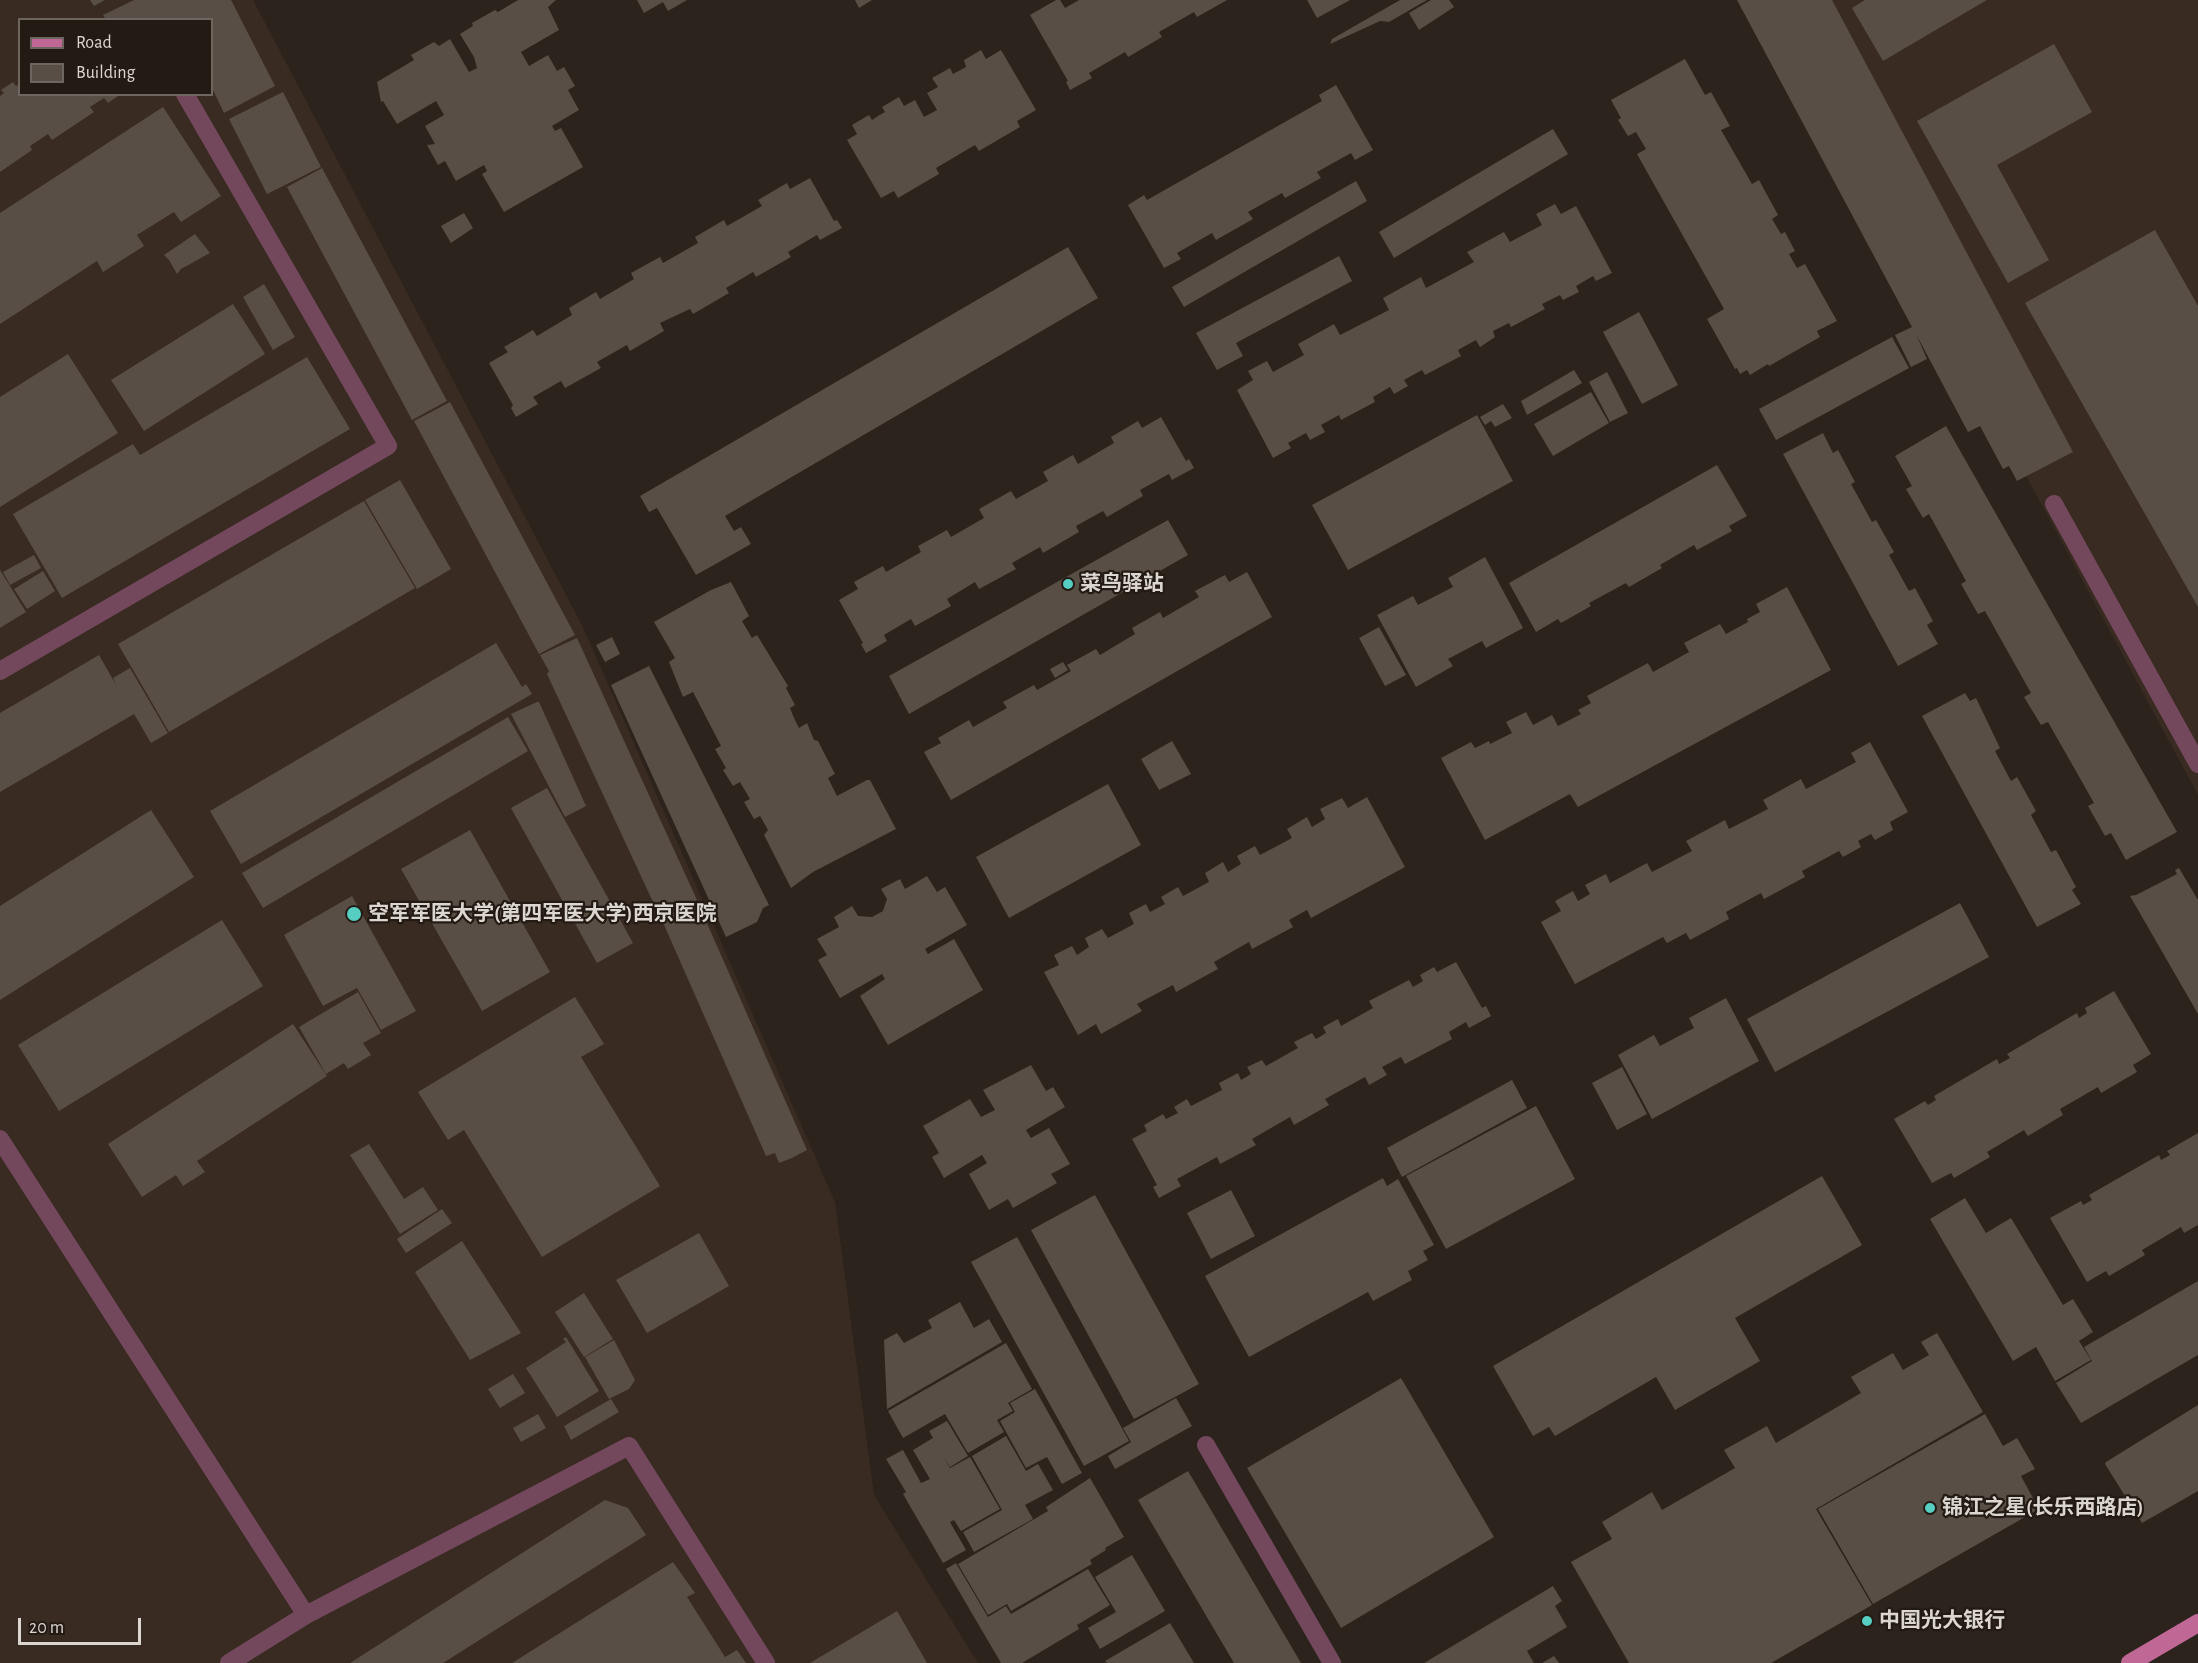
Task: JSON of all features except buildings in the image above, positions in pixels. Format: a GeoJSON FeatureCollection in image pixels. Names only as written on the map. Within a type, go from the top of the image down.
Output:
{"type":"FeatureCollection","features":[{"type":"Feature","properties":{"kind":"main road"},"geometry":{"type":"LineString","coordinates":[[2130,1663],[2198,1623]]}},
{"type":"Feature","properties":{"kind":"street"},"geometry":{"type":"LineString","coordinates":[[0,671],[388,446],[186,96]]}},
{"type":"Feature","properties":{"kind":"street"},"geometry":{"type":"LineString","coordinates":[[2054,504],[2198,764]]}},
{"type":"Feature","properties":{"kind":"street"},"geometry":{"type":"LineString","coordinates":[[0,1139],[306,1615]]}},
{"type":"Feature","properties":{"kind":"street"},"geometry":{"type":"LineString","coordinates":[[1206,1445],[1332,1663]]}},
{"type":"Feature","properties":{"kind":"street"},"geometry":{"type":"LineString","coordinates":[[229,1663],[306,1615],[629,1446],[766,1663]]}},
{"type":"Feature","properties":{"kind":"shaded area","name":"空军军医大学(第四军医大学)西京医院"},"geometry":{"type":"Polygon","coordinates":[[[0,0],[253,0],[583,627],[835,1202],[874,1495],[978,1663],[0,1663],[0,0]]]}},
{"type":"Feature","properties":{"kind":"shaded area"},"geometry":{"type":"Polygon","coordinates":[[[1770,0],[2198,0],[2198,795],[1770,0]]]}},
{"type":"Feature","properties":{"kind":"place","name":"菜鸟驿站"},"geometry":{"type":"Point","coordinates":[1068,584]}},
{"type":"Feature","properties":{"kind":"place","name":"空军军医大学(第四军医大学)西京医院"},"geometry":{"type":"Point","coordinates":[354,914]}},
{"type":"Feature","properties":{"kind":"place","name":"锦江之星(长乐西路店)"},"geometry":{"type":"Point","coordinates":[1930,1508]}},
{"type":"Feature","properties":{"kind":"place","name":"中国光大银行"},"geometry":{"type":"Point","coordinates":[1867,1621]}}]}
